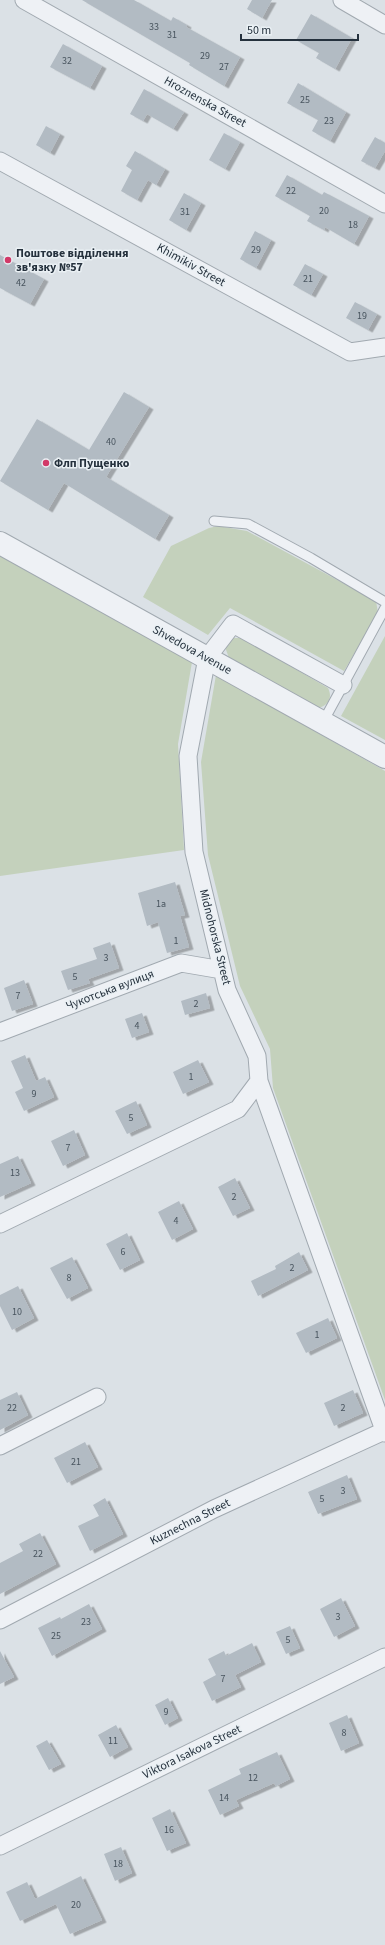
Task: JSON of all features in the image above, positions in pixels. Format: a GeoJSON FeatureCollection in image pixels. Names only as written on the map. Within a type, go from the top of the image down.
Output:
{"type":"FeatureCollection","features":[{"type":"Feature","properties":{"kind":"street","name":"Hroznenska Street"},"geometry":{"type":"LineString","coordinates":[[24,0],[385,204]]}},
{"type":"Feature","properties":{"kind":"street"},"geometry":{"type":"LineString","coordinates":[[342,0],[385,25]]}},
{"type":"Feature","properties":{"kind":"street","name":"Khimikiv Street"},"geometry":{"type":"LineString","coordinates":[[0,161],[350,352],[385,347]]}},
{"type":"Feature","properties":{"kind":"street","name":"Shvedova Avenue"},"geometry":{"type":"LineString","coordinates":[[0,543],[385,757]]}},
{"type":"Feature","properties":{"kind":"street","name":"Midnohorska Street"},"geometry":{"type":"LineString","coordinates":[[343,685],[233,624],[207,658],[188,756],[194,852],[227,990],[257,1056],[259,1081],[384,1432]]}},
{"type":"Feature","properties":{"kind":"street","name":"Чукотська вулиця"},"geometry":{"type":"LineString","coordinates":[[0,1032],[182,963],[222,970]]}},
{"type":"Feature","properties":{"kind":"street"},"geometry":{"type":"LineString","coordinates":[[0,1224],[238,1109],[259,1081]]}},
{"type":"Feature","properties":{"kind":"street"},"geometry":{"type":"LineString","coordinates":[[0,1446],[96,1397]]}},
{"type":"Feature","properties":{"kind":"street","name":"Kuznechna Street"},"geometry":{"type":"LineString","coordinates":[[0,1620],[214,1509],[384,1432]]}},
{"type":"Feature","properties":{"kind":"street","name":"Viktora Isakova Street"},"geometry":{"type":"LineString","coordinates":[[0,1846],[385,1657]]}},
{"type":"Feature","properties":{"kind":"lane"},"geometry":{"type":"LineString","coordinates":[[214,521],[248,524],[311,558],[385,602]]}},
{"type":"Feature","properties":{"kind":"lane"},"geometry":{"type":"LineString","coordinates":[[323,722],[385,608]]}},
{"type":"Feature","properties":{"kind":"green space"},"geometry":{"type":"Polygon","coordinates":[[[218,526],[247,531],[376,601],[378,613],[344,671],[230,608],[208,635],[143,597],[171,546],[209,528],[218,526]]]}},
{"type":"Feature","properties":{"kind":"green space"},"geometry":{"type":"Polygon","coordinates":[[[0,554],[192,662],[178,744],[184,850],[0,876],[0,554]]]}},
{"type":"Feature","properties":{"kind":"green space"},"geometry":{"type":"Polygon","coordinates":[[[385,636],[385,740],[341,716],[385,636]]]}},
{"type":"Feature","properties":{"kind":"green space"},"geometry":{"type":"Polygon","coordinates":[[[234,638],[242,638],[328,688],[330,695],[329,701],[319,708],[229,658],[225,647],[229,640],[234,638]]]}},
{"type":"Feature","properties":{"kind":"green space"},"geometry":{"type":"Polygon","coordinates":[[[216,675],[385,771],[385,1400],[273,1088],[270,1049],[240,986],[208,855],[201,762],[216,675]]]}},
{"type":"Feature","properties":{"kind":"building"},"geometry":{"type":"Polygon","coordinates":[[[82,0],[134,0],[171,21],[173,17],[187,25],[186,27],[240,57],[224,86],[189,65],[190,63],[82,0]]]}},
{"type":"Feature","properties":{"kind":"building"},"geometry":{"type":"Polygon","coordinates":[[[252,0],[272,0],[262,18],[247,9],[252,0]]]}},
{"type":"Feature","properties":{"kind":"building"},"geometry":{"type":"Polygon","coordinates":[[[311,14],[352,38],[335,69],[316,58],[319,53],[296,40],[311,14]]]}},
{"type":"Feature","properties":{"kind":"building"},"geometry":{"type":"Polygon","coordinates":[[[63,44],[102,66],[90,88],[50,67],[63,44]]]}},
{"type":"Feature","properties":{"kind":"building"},"geometry":{"type":"Polygon","coordinates":[[[298,83],[346,112],[330,141],[312,131],[318,120],[287,103],[298,83]]]}},
{"type":"Feature","properties":{"kind":"building"},"geometry":{"type":"Polygon","coordinates":[[[144,89],[184,112],[173,129],[147,114],[143,121],[130,114],[144,89]]]}},
{"type":"Feature","properties":{"kind":"building"},"geometry":{"type":"Polygon","coordinates":[[[46,126],[60,134],[50,153],[36,145],[46,126]]]}},
{"type":"Feature","properties":{"kind":"building"},"geometry":{"type":"Polygon","coordinates":[[[224,133],[240,142],[225,169],[209,160],[224,133]]]}},
{"type":"Feature","properties":{"kind":"building"},"geometry":{"type":"Polygon","coordinates":[[[375,137],[385,143],[385,151],[375,168],[361,161],[375,137]]]}},
{"type":"Feature","properties":{"kind":"building"},"geometry":{"type":"Polygon","coordinates":[[[135,151],[165,169],[156,185],[148,180],[137,200],[121,191],[132,170],[126,166],[135,151]]]}},
{"type":"Feature","properties":{"kind":"building"},"geometry":{"type":"Polygon","coordinates":[[[287,175],[322,195],[324,192],[369,216],[354,244],[325,227],[324,230],[307,221],[310,216],[275,196],[287,175]]]}},
{"type":"Feature","properties":{"kind":"building"},"geometry":{"type":"Polygon","coordinates":[[[184,193],[201,203],[186,230],[169,220],[184,193]]]}},
{"type":"Feature","properties":{"kind":"building"},"geometry":{"type":"Polygon","coordinates":[[[255,231],[271,240],[256,268],[240,259],[255,231]]]}},
{"type":"Feature","properties":{"kind":"building"},"geometry":{"type":"Polygon","coordinates":[[[0,255],[44,279],[30,304],[0,288],[0,255]]]}},
{"type":"Feature","properties":{"kind":"building"},"geometry":{"type":"Polygon","coordinates":[[[305,264],[323,274],[311,295],[293,285],[305,264]]]}},
{"type":"Feature","properties":{"kind":"building"},"geometry":{"type":"Polygon","coordinates":[[[355,302],[377,314],[368,330],[346,318],[355,302]]]}},
{"type":"Feature","properties":{"kind":"building"},"geometry":{"type":"Polygon","coordinates":[[[124,392],[149,407],[106,477],[169,515],[155,539],[64,483],[48,510],[0,481],[37,419],[89,450],[124,392]]]}},
{"type":"Feature","properties":{"kind":"building"},"geometry":{"type":"Polygon","coordinates":[[[175,882],[185,915],[180,916],[189,947],[167,953],[158,922],[147,926],[138,893],[175,882]]]}},
{"type":"Feature","properties":{"kind":"building"},"geometry":{"type":"Polygon","coordinates":[[[110,942],[119,968],[88,979],[90,983],[68,990],[61,971],[97,959],[93,948],[110,942]]]}},
{"type":"Feature","properties":{"kind":"building"},"geometry":{"type":"Polygon","coordinates":[[[24,980],[33,1004],[12,1011],[4,988],[24,980]]]}},
{"type":"Feature","properties":{"kind":"building"},"geometry":{"type":"Polygon","coordinates":[[[206,993],[210,1008],[185,1015],[181,1001],[206,993]]]}},
{"type":"Feature","properties":{"kind":"building"},"geometry":{"type":"Polygon","coordinates":[[[142,1013],[149,1032],[132,1038],[125,1019],[142,1013]]]}},
{"type":"Feature","properties":{"kind":"building"},"geometry":{"type":"Polygon","coordinates":[[[25,1055],[36,1081],[45,1077],[54,1097],[24,1111],[15,1092],[23,1088],[11,1061],[25,1055]]]}},
{"type":"Feature","properties":{"kind":"building"},"geometry":{"type":"Polygon","coordinates":[[[198,1060],[209,1082],[183,1094],[173,1072],[198,1060]]]}},
{"type":"Feature","properties":{"kind":"building"},"geometry":{"type":"Polygon","coordinates":[[[136,1101],[147,1125],[127,1134],[115,1111],[136,1101]]]}},
{"type":"Feature","properties":{"kind":"building"},"geometry":{"type":"Polygon","coordinates":[[[74,1130],[85,1155],[63,1166],[51,1141],[74,1130]]]}},
{"type":"Feature","properties":{"kind":"building"},"geometry":{"type":"Polygon","coordinates":[[[18,1156],[31,1183],[0,1197],[0,1164],[18,1156]]]}},
{"type":"Feature","properties":{"kind":"building"},"geometry":{"type":"Polygon","coordinates":[[[235,1178],[250,1208],[233,1216],[218,1187],[235,1178]]]}},
{"type":"Feature","properties":{"kind":"building"},"geometry":{"type":"Polygon","coordinates":[[[179,1201],[193,1229],[172,1240],[158,1212],[179,1201]]]}},
{"type":"Feature","properties":{"kind":"building"},"geometry":{"type":"Polygon","coordinates":[[[127,1233],[140,1260],[120,1270],[106,1244],[127,1233]]]}},
{"type":"Feature","properties":{"kind":"building"},"geometry":{"type":"Polygon","coordinates":[[[299,1252],[308,1270],[258,1296],[251,1281],[276,1269],[275,1266],[299,1252]]]}},
{"type":"Feature","properties":{"kind":"building"},"geometry":{"type":"Polygon","coordinates":[[[72,1257],[88,1288],[67,1299],[50,1268],[72,1257]]]}},
{"type":"Feature","properties":{"kind":"building"},"geometry":{"type":"Polygon","coordinates":[[[18,1286],[34,1318],[12,1330],[0,1306],[0,1295],[18,1286]]]}},
{"type":"Feature","properties":{"kind":"building"},"geometry":{"type":"Polygon","coordinates":[[[328,1318],[337,1338],[306,1353],[296,1333],[328,1318]]]}},
{"type":"Feature","properties":{"kind":"building"},"geometry":{"type":"Polygon","coordinates":[[[353,1390],[363,1413],[334,1426],[324,1403],[353,1390]]]}},
{"type":"Feature","properties":{"kind":"building"},"geometry":{"type":"Polygon","coordinates":[[[17,1392],[28,1415],[0,1430],[0,1400],[17,1392]]]}},
{"type":"Feature","properties":{"kind":"building"},"geometry":{"type":"Polygon","coordinates":[[[85,1442],[98,1467],[67,1483],[54,1458],[85,1442]]]}},
{"type":"Feature","properties":{"kind":"building"},"geometry":{"type":"Polygon","coordinates":[[[347,1475],[357,1499],[318,1514],[308,1492],[347,1475]]]}},
{"type":"Feature","properties":{"kind":"building"},"geometry":{"type":"Polygon","coordinates":[[[105,1498],[123,1534],[90,1551],[78,1526],[99,1516],[93,1505],[105,1498]]]}},
{"type":"Feature","properties":{"kind":"building"},"geometry":{"type":"Polygon","coordinates":[[[40,1533],[56,1564],[0,1594],[0,1563],[23,1551],[19,1544],[40,1533]]]}},
{"type":"Feature","properties":{"kind":"building"},"geometry":{"type":"Polygon","coordinates":[[[341,1598],[355,1626],[334,1637],[320,1609],[341,1598]]]}},
{"type":"Feature","properties":{"kind":"building"},"geometry":{"type":"Polygon","coordinates":[[[89,1604],[102,1629],[52,1656],[38,1628],[60,1617],[61,1619],[89,1604]]]}},
{"type":"Feature","properties":{"kind":"building"},"geometry":{"type":"Polygon","coordinates":[[[290,1626],[300,1648],[286,1654],[276,1632],[290,1626]]]}},
{"type":"Feature","properties":{"kind":"building"},"geometry":{"type":"Polygon","coordinates":[[[252,1643],[261,1662],[235,1675],[241,1687],[212,1701],[203,1682],[216,1675],[208,1659],[224,1651],[226,1656],[252,1643]]]}},
{"type":"Feature","properties":{"kind":"building"},"geometry":{"type":"Polygon","coordinates":[[[0,1651],[14,1677],[0,1684],[0,1651]]]}},
{"type":"Feature","properties":{"kind":"building"},"geometry":{"type":"Polygon","coordinates":[[[168,1698],[178,1718],[165,1725],[155,1705],[168,1698]]]}},
{"type":"Feature","properties":{"kind":"building"},"geometry":{"type":"Polygon","coordinates":[[[347,1715],[359,1743],[341,1751],[329,1723],[347,1715]]]}},
{"type":"Feature","properties":{"kind":"building"},"geometry":{"type":"Polygon","coordinates":[[[116,1725],[128,1747],[110,1757],[98,1735],[116,1725]]]}},
{"type":"Feature","properties":{"kind":"building"},"geometry":{"type":"Polygon","coordinates":[[[47,1740],[61,1764],[49,1770],[36,1746],[47,1740]]]}},
{"type":"Feature","properties":{"kind":"building"},"geometry":{"type":"Polygon","coordinates":[[[277,1752],[290,1779],[276,1786],[274,1783],[236,1800],[239,1806],[220,1815],[208,1790],[241,1774],[239,1769],[277,1752]]]}},
{"type":"Feature","properties":{"kind":"building"},"geometry":{"type":"Polygon","coordinates":[[[170,1809],[186,1843],[167,1851],[152,1818],[170,1809]]]}},
{"type":"Feature","properties":{"kind":"building"},"geometry":{"type":"Polygon","coordinates":[[[121,1847],[132,1873],[115,1881],[104,1854],[121,1847]]]}},
{"type":"Feature","properties":{"kind":"building"},"geometry":{"type":"Polygon","coordinates":[[[81,1876],[102,1920],[70,1934],[56,1904],[20,1921],[6,1892],[27,1882],[35,1899],[81,1876]]]}},
{"type":"Feature","properties":{"kind":"place","name":"Поштове відділення зв'язку №57"},"geometry":{"type":"Point","coordinates":[8,260]}},
{"type":"Feature","properties":{"kind":"place","name":"Флп Пущенко"},"geometry":{"type":"Point","coordinates":[46,463]}}]}
